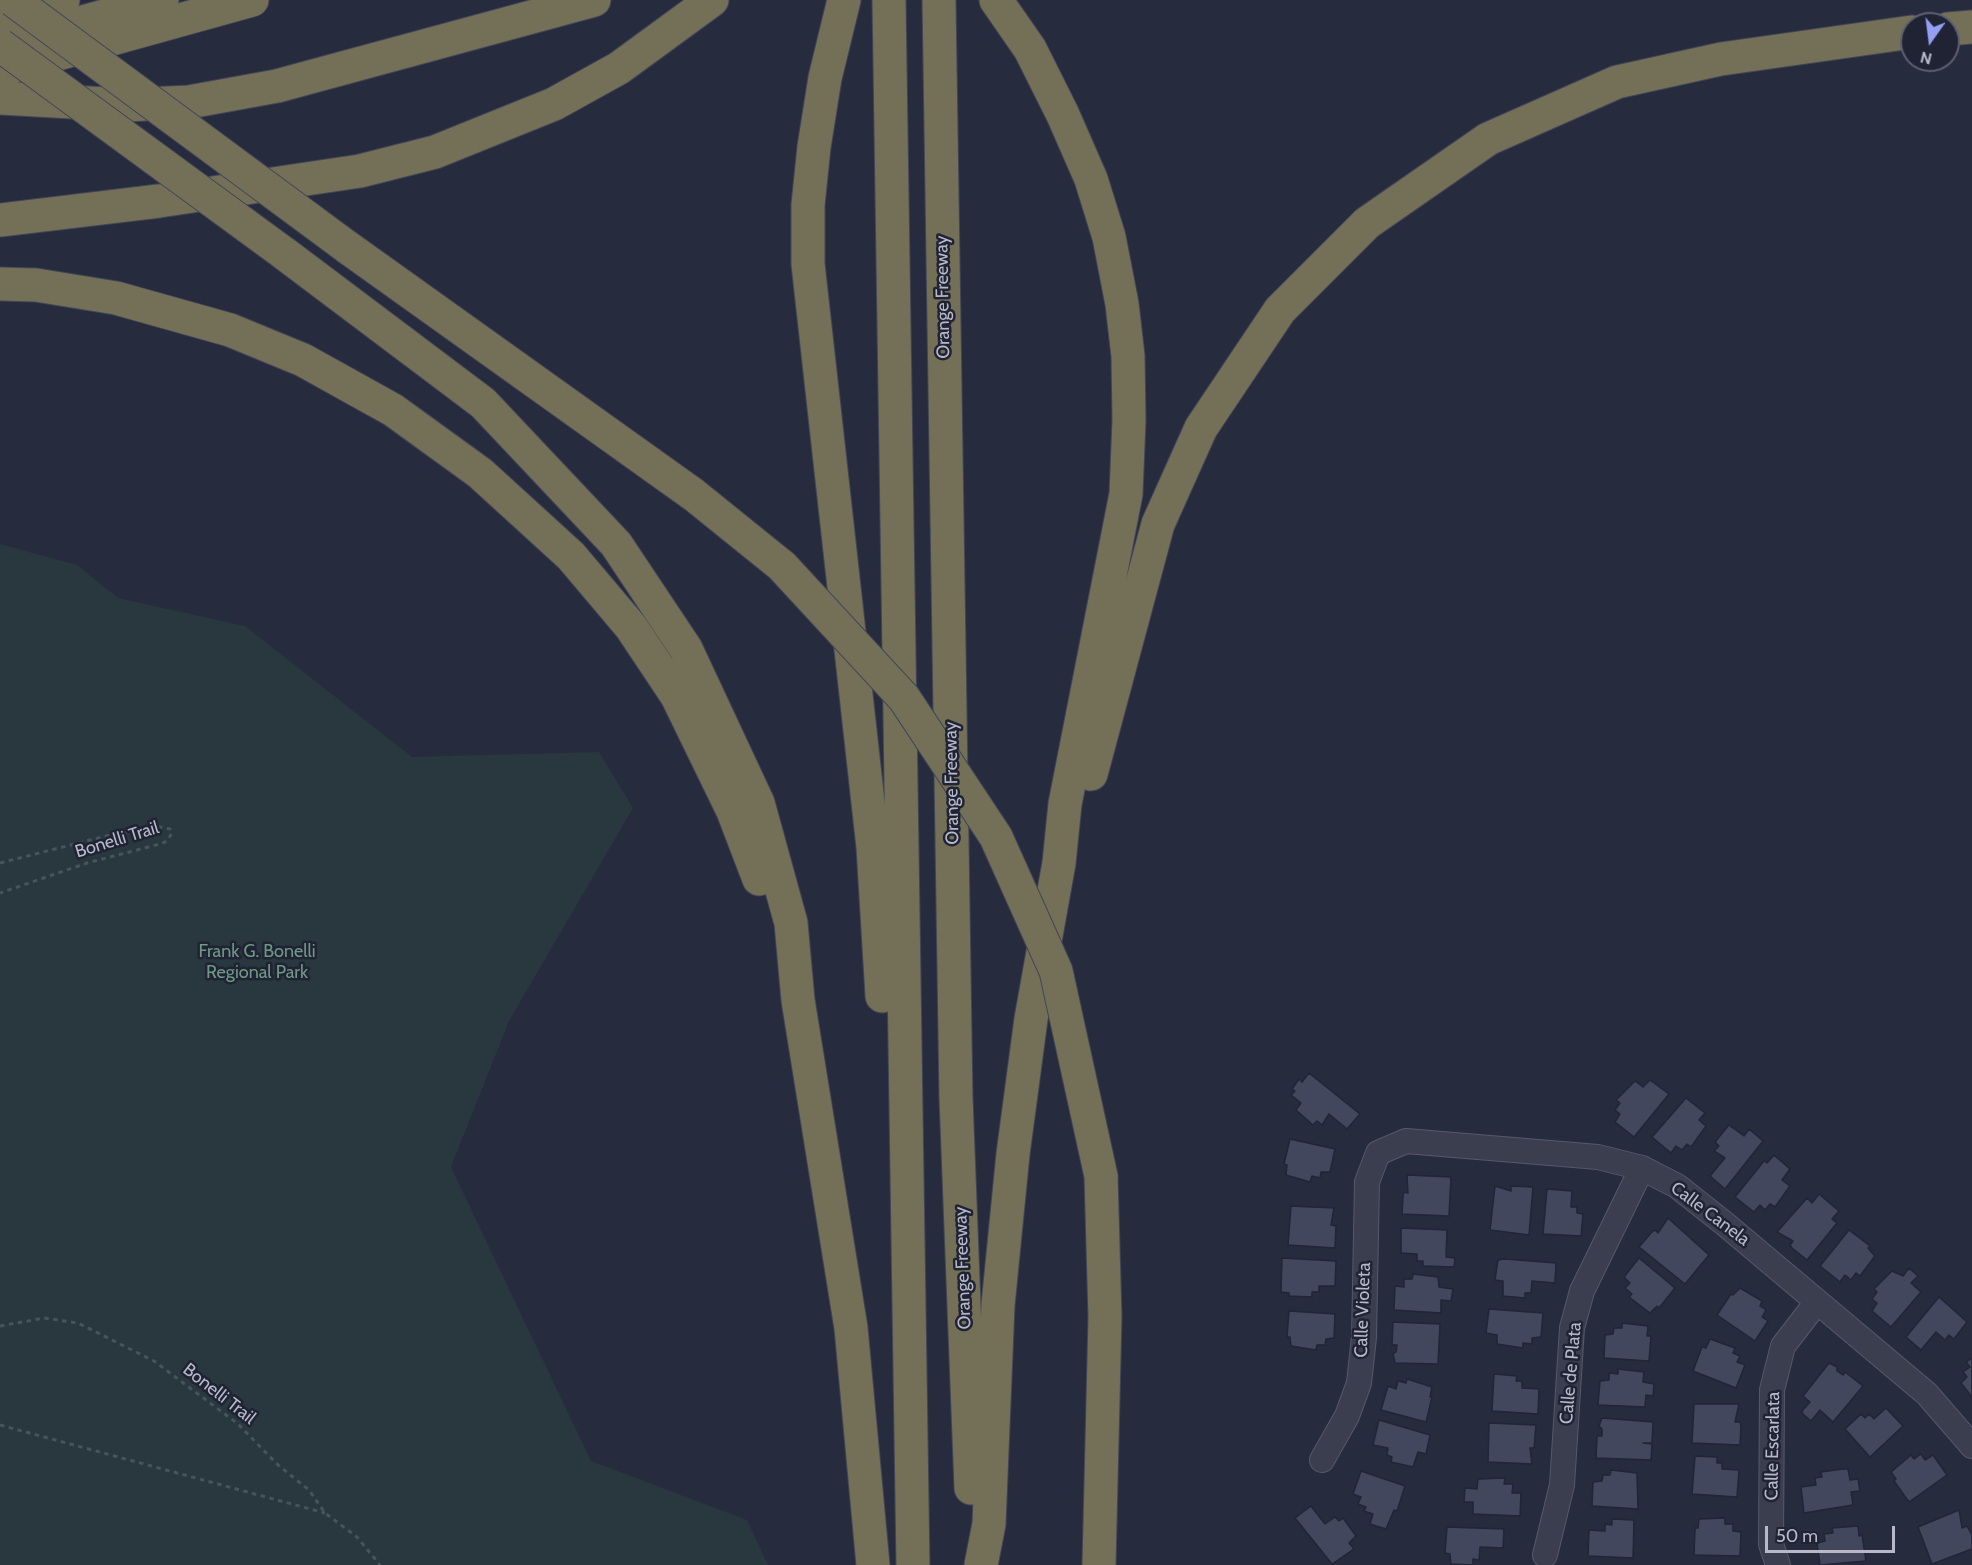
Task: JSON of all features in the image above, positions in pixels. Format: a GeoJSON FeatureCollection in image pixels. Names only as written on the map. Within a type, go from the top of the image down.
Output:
{"type":"FeatureCollection","features":[{"type":"Feature","properties":{"kind":"highway"},"geometry":{"type":"LineString","coordinates":[[13,0],[347,247],[694,495],[782,566],[904,698],[996,837],[1056,971],[1101,1176],[1105,1317],[1099,1565]]}},
{"type":"Feature","properties":{"kind":"highway"},"geometry":{"type":"LineString","coordinates":[[0,20],[63,0]]}},
{"type":"Feature","properties":{"kind":"highway"},"geometry":{"type":"LineString","coordinates":[[0,45],[162,0]]}},
{"type":"Feature","properties":{"kind":"highway"},"geometry":{"type":"LineString","coordinates":[[0,70],[252,0]]}},
{"type":"Feature","properties":{"kind":"highway"},"geometry":{"type":"LineString","coordinates":[[0,98],[125,105],[178,103],[235,95],[277,86],[594,0]]}},
{"type":"Feature","properties":{"kind":"highway"},"geometry":{"type":"LineString","coordinates":[[0,220],[159,201],[360,171],[435,152],[554,105],[619,68],[712,0]]}},
{"type":"Feature","properties":{"kind":"highway"},"geometry":{"type":"LineString","coordinates":[[844,0],[833,41],[814,147],[808,205],[808,264],[873,847],[882,1005],[906,1237]]}},
{"type":"Feature","properties":{"kind":"highway"},"geometry":{"type":"LineString","coordinates":[[889,0],[906,1237],[913,1565]]}},
{"type":"Feature","properties":{"kind":"highway","name":"Orange Freeway"},"geometry":{"type":"LineString","coordinates":[[939,0],[956,1086],[974,1565]]}},
{"type":"Feature","properties":{"kind":"highway"},"geometry":{"type":"LineString","coordinates":[[981,1565],[989,1524],[998,1305],[1013,1154],[1031,1019],[1059,862],[1065,804],[1126,494],[1128,356],[1122,304],[1108,237],[1091,179],[1063,115],[1030,49],[996,0]]}},
{"type":"Feature","properties":{"kind":"highway"},"geometry":{"type":"LineString","coordinates":[[1059,862],[1084,802],[1158,524],[1202,428],[1280,310],[1367,223],[1488,139],[1617,82],[1721,59],[1900,34]]}},
{"type":"Feature","properties":{"kind":"highway"},"geometry":{"type":"LineString","coordinates":[[0,45],[285,254],[483,403],[616,544],[686,649],[758,803],[790,923],[798,1000],[851,1329],[873,1565]]}},
{"type":"Feature","properties":{"kind":"highway"},"geometry":{"type":"LineString","coordinates":[[0,284],[36,285],[116,298],[230,330],[303,360],[393,410],[480,473],[571,556],[631,627],[677,696],[733,811],[754,864],[798,1000]]}},
{"type":"Feature","properties":{"kind":"street","name":"Calle Canela"},"geometry":{"type":"LineString","coordinates":[[1378,1154],[1406,1141],[1598,1157],[1642,1168],[1685,1193],[1927,1394],[1972,1446]]}},
{"type":"Feature","properties":{"kind":"street","name":"Calle Violeta"},"geometry":{"type":"LineString","coordinates":[[1322,1460],[1347,1416],[1359,1383],[1364,1337],[1367,1182],[1378,1154]]}},
{"type":"Feature","properties":{"kind":"street","name":"Calle de Plata"},"geometry":{"type":"LineString","coordinates":[[1545,1555],[1562,1485],[1572,1328],[1582,1291],[1642,1168]]}},
{"type":"Feature","properties":{"kind":"street","name":"Calle Escarlata"},"geometry":{"type":"LineString","coordinates":[[1778,1565],[1771,1544],[1772,1390],[1783,1346],[1817,1302]]}},
{"type":"Feature","properties":{"kind":"path","name":"Bonelli Trail"},"geometry":{"type":"LineString","coordinates":[[0,863],[110,835],[149,828],[165,828],[172,833],[167,842],[87,863],[0,893]]}},
{"type":"Feature","properties":{"kind":"path","name":"Bonelli Trail"},"geometry":{"type":"LineString","coordinates":[[0,1326],[29,1319],[61,1320],[91,1328],[131,1348],[181,1380],[238,1424],[278,1465],[309,1490],[325,1514],[348,1528],[380,1565]]}},
{"type":"Feature","properties":{"kind":"path"},"geometry":{"type":"LineString","coordinates":[[0,1425],[325,1514]]}},
{"type":"Feature","properties":{"kind":"green space","name":"Frank G. Bonelli Regional Park"},"geometry":{"type":"Polygon","coordinates":[[[0,544],[77,565],[118,598],[245,626],[412,757],[599,752],[633,808],[509,1021],[451,1167],[591,1461],[747,1520],[768,1565],[0,1565],[0,544]]]}},
{"type":"Feature","properties":{"kind":"building"},"geometry":{"type":"Polygon","coordinates":[[[1309,1073],[1360,1114],[1347,1129],[1329,1114],[1322,1125],[1317,1121],[1313,1125],[1296,1110],[1301,1103],[1291,1095],[1295,1091],[1292,1089],[1299,1079],[1302,1082],[1309,1073]]]}},
{"type":"Feature","properties":{"kind":"building"},"geometry":{"type":"Polygon","coordinates":[[[1650,1080],[1669,1094],[1634,1137],[1615,1122],[1620,1114],[1615,1110],[1620,1103],[1616,1100],[1635,1081],[1643,1087],[1650,1080]]]}},
{"type":"Feature","properties":{"kind":"building"},"geometry":{"type":"Polygon","coordinates":[[[1686,1098],[1705,1113],[1699,1120],[1706,1126],[1691,1147],[1687,1144],[1682,1150],[1676,1146],[1671,1153],[1652,1137],[1686,1098]]]}},
{"type":"Feature","properties":{"kind":"building"},"geometry":{"type":"Polygon","coordinates":[[[1729,1125],[1744,1136],[1749,1129],[1763,1141],[1725,1189],[1710,1176],[1725,1158],[1714,1151],[1719,1146],[1715,1142],[1729,1125]]]}},
{"type":"Feature","properties":{"kind":"building"},"geometry":{"type":"Polygon","coordinates":[[[1290,1139],[1335,1149],[1330,1172],[1321,1172],[1320,1178],[1312,1176],[1310,1182],[1286,1175],[1287,1165],[1284,1164],[1290,1139]]]}},
{"type":"Feature","properties":{"kind":"building"},"geometry":{"type":"Polygon","coordinates":[[[1774,1155],[1790,1169],[1782,1180],[1790,1186],[1775,1207],[1770,1204],[1765,1210],[1760,1205],[1754,1212],[1735,1197],[1764,1161],[1767,1163],[1774,1155]]]}},
{"type":"Feature","properties":{"kind":"building"},"geometry":{"type":"Polygon","coordinates":[[[1407,1175],[1451,1177],[1449,1216],[1402,1214],[1404,1192],[1408,1193],[1407,1175]]]}},
{"type":"Feature","properties":{"kind":"building"},"geometry":{"type":"Polygon","coordinates":[[[1495,1186],[1511,1191],[1511,1186],[1533,1187],[1529,1235],[1490,1230],[1495,1186]]]}},
{"type":"Feature","properties":{"kind":"building"},"geometry":{"type":"Polygon","coordinates":[[[1547,1189],[1572,1191],[1571,1207],[1577,1207],[1577,1213],[1583,1214],[1581,1236],[1543,1234],[1547,1189]]]}},
{"type":"Feature","properties":{"kind":"building"},"geometry":{"type":"Polygon","coordinates":[[[1819,1194],[1839,1211],[1832,1219],[1837,1223],[1807,1260],[1792,1248],[1790,1245],[1793,1241],[1777,1232],[1807,1198],[1812,1203],[1819,1194]]]}},
{"type":"Feature","properties":{"kind":"building"},"geometry":{"type":"Polygon","coordinates":[[[1291,1206],[1334,1208],[1331,1225],[1336,1226],[1335,1248],[1288,1245],[1291,1206]]]}},
{"type":"Feature","properties":{"kind":"building"},"geometry":{"type":"Polygon","coordinates":[[[1668,1218],[1709,1255],[1685,1284],[1639,1247],[1655,1230],[1658,1233],[1668,1218]]]}},
{"type":"Feature","properties":{"kind":"building"},"geometry":{"type":"Polygon","coordinates":[[[1401,1228],[1447,1230],[1446,1257],[1455,1258],[1454,1267],[1423,1266],[1423,1261],[1417,1261],[1417,1254],[1401,1253],[1401,1228]]]}},
{"type":"Feature","properties":{"kind":"building"},"geometry":{"type":"Polygon","coordinates":[[[1849,1230],[1870,1246],[1868,1248],[1875,1256],[1860,1276],[1856,1273],[1851,1280],[1845,1275],[1840,1282],[1820,1266],[1849,1230]]]}},
{"type":"Feature","properties":{"kind":"building"},"geometry":{"type":"Polygon","coordinates":[[[1282,1258],[1336,1261],[1335,1286],[1319,1286],[1319,1292],[1312,1292],[1312,1297],[1289,1296],[1289,1293],[1281,1292],[1282,1258]]]}},
{"type":"Feature","properties":{"kind":"building"},"geometry":{"type":"Polygon","coordinates":[[[1639,1258],[1675,1288],[1659,1308],[1657,1306],[1650,1313],[1629,1297],[1632,1294],[1625,1288],[1630,1283],[1624,1277],[1639,1258]]]}},
{"type":"Feature","properties":{"kind":"building"},"geometry":{"type":"Polygon","coordinates":[[[1498,1260],[1556,1263],[1555,1283],[1532,1281],[1531,1293],[1525,1293],[1525,1298],[1503,1296],[1503,1281],[1495,1280],[1498,1260]]]}},
{"type":"Feature","properties":{"kind":"building"},"geometry":{"type":"Polygon","coordinates":[[[1909,1268],[1918,1276],[1911,1283],[1921,1292],[1891,1327],[1872,1311],[1877,1303],[1872,1299],[1877,1292],[1874,1289],[1892,1271],[1903,1276],[1909,1268]]]}},
{"type":"Feature","properties":{"kind":"building"},"geometry":{"type":"Polygon","coordinates":[[[1413,1274],[1438,1277],[1439,1287],[1453,1289],[1451,1301],[1441,1300],[1441,1313],[1394,1310],[1395,1286],[1404,1287],[1404,1279],[1412,1279],[1413,1274]]]}},
{"type":"Feature","properties":{"kind":"building"},"geometry":{"type":"Polygon","coordinates":[[[1740,1288],[1762,1301],[1760,1306],[1766,1310],[1762,1317],[1768,1321],[1755,1341],[1717,1315],[1731,1294],[1733,1295],[1740,1288]]]}},
{"type":"Feature","properties":{"kind":"building"},"geometry":{"type":"Polygon","coordinates":[[[1939,1297],[1967,1322],[1954,1339],[1949,1335],[1945,1340],[1936,1332],[1921,1350],[1906,1337],[1939,1297]]]}},
{"type":"Feature","properties":{"kind":"building"},"geometry":{"type":"Polygon","coordinates":[[[1489,1309],[1543,1313],[1541,1337],[1532,1338],[1532,1344],[1523,1343],[1523,1348],[1497,1344],[1497,1335],[1486,1333],[1489,1309]]]}},
{"type":"Feature","properties":{"kind":"building"},"geometry":{"type":"Polygon","coordinates":[[[1289,1311],[1335,1314],[1334,1338],[1326,1339],[1325,1345],[1317,1345],[1316,1350],[1291,1346],[1290,1337],[1287,1337],[1289,1311]]]}},
{"type":"Feature","properties":{"kind":"building"},"geometry":{"type":"Polygon","coordinates":[[[1393,1322],[1440,1324],[1438,1364],[1395,1363],[1393,1354],[1396,1352],[1397,1345],[1392,1345],[1393,1322]]]}},
{"type":"Feature","properties":{"kind":"building"},"geometry":{"type":"Polygon","coordinates":[[[1622,1323],[1648,1326],[1647,1336],[1651,1336],[1649,1361],[1604,1358],[1605,1335],[1613,1334],[1614,1328],[1622,1328],[1622,1323]]]}},
{"type":"Feature","properties":{"kind":"building"},"geometry":{"type":"Polygon","coordinates":[[[1710,1339],[1735,1348],[1733,1353],[1740,1356],[1737,1362],[1745,1365],[1736,1388],[1693,1371],[1702,1347],[1706,1348],[1710,1339]]]}},
{"type":"Feature","properties":{"kind":"building"},"geometry":{"type":"Polygon","coordinates":[[[1972,1358],[1972,1397],[1961,1383],[1967,1377],[1963,1372],[1970,1367],[1966,1362],[1972,1358]]]}},
{"type":"Feature","properties":{"kind":"building"},"geometry":{"type":"Polygon","coordinates":[[[1829,1363],[1837,1367],[1837,1371],[1843,1375],[1845,1372],[1863,1386],[1833,1422],[1820,1410],[1811,1421],[1802,1411],[1810,1402],[1803,1396],[1829,1363]]]}},
{"type":"Feature","properties":{"kind":"building"},"geometry":{"type":"Polygon","coordinates":[[[1618,1369],[1644,1372],[1643,1382],[1654,1384],[1653,1396],[1646,1395],[1645,1407],[1598,1405],[1600,1381],[1609,1380],[1609,1373],[1618,1374],[1618,1369]]]}},
{"type":"Feature","properties":{"kind":"building"},"geometry":{"type":"Polygon","coordinates":[[[1494,1374],[1517,1376],[1516,1381],[1522,1381],[1522,1388],[1539,1389],[1538,1414],[1492,1411],[1494,1374]]]}},
{"type":"Feature","properties":{"kind":"building"},"geometry":{"type":"Polygon","coordinates":[[[1407,1379],[1432,1387],[1426,1422],[1381,1410],[1388,1386],[1396,1389],[1398,1381],[1406,1383],[1407,1379]]]}},
{"type":"Feature","properties":{"kind":"building"},"geometry":{"type":"Polygon","coordinates":[[[1694,1404],[1739,1404],[1735,1422],[1740,1422],[1741,1426],[1740,1445],[1692,1443],[1694,1404]]]}},
{"type":"Feature","properties":{"kind":"building"},"geometry":{"type":"Polygon","coordinates":[[[1886,1408],[1903,1426],[1870,1457],[1845,1429],[1861,1414],[1865,1418],[1869,1414],[1874,1419],[1886,1408]]]}},
{"type":"Feature","properties":{"kind":"building"},"geometry":{"type":"Polygon","coordinates":[[[1602,1418],[1653,1422],[1652,1443],[1643,1443],[1652,1444],[1651,1460],[1596,1458],[1597,1436],[1602,1436],[1602,1429],[1599,1426],[1602,1418]]]}},
{"type":"Feature","properties":{"kind":"building"},"geometry":{"type":"Polygon","coordinates":[[[1379,1420],[1430,1435],[1426,1454],[1418,1452],[1413,1467],[1391,1462],[1392,1457],[1387,1455],[1388,1448],[1373,1445],[1379,1420]]]}},
{"type":"Feature","properties":{"kind":"building"},"geometry":{"type":"Polygon","coordinates":[[[1489,1423],[1536,1425],[1534,1448],[1530,1448],[1532,1464],[1488,1462],[1489,1423]]]}},
{"type":"Feature","properties":{"kind":"building"},"geometry":{"type":"Polygon","coordinates":[[[1921,1454],[1925,1460],[1933,1455],[1947,1475],[1909,1502],[1894,1481],[1896,1479],[1891,1472],[1911,1455],[1914,1459],[1921,1454]]]}},
{"type":"Feature","properties":{"kind":"building"},"geometry":{"type":"Polygon","coordinates":[[[1695,1456],[1717,1457],[1717,1463],[1722,1463],[1722,1469],[1739,1470],[1737,1497],[1692,1494],[1695,1456]]]}},
{"type":"Feature","properties":{"kind":"building"},"geometry":{"type":"Polygon","coordinates":[[[1848,1469],[1850,1480],[1858,1479],[1860,1491],[1851,1492],[1853,1505],[1804,1513],[1801,1487],[1816,1485],[1815,1478],[1822,1477],[1821,1472],[1848,1469]]]}},
{"type":"Feature","properties":{"kind":"building"},"geometry":{"type":"Polygon","coordinates":[[[1611,1470],[1637,1473],[1638,1509],[1592,1506],[1593,1482],[1602,1481],[1603,1475],[1610,1475],[1611,1470]]]}},
{"type":"Feature","properties":{"kind":"building"},"geometry":{"type":"Polygon","coordinates":[[[1361,1471],[1405,1486],[1397,1511],[1394,1510],[1386,1529],[1370,1524],[1373,1514],[1364,1511],[1366,1507],[1358,1504],[1361,1497],[1353,1494],[1361,1471]]]}},
{"type":"Feature","properties":{"kind":"building"},"geometry":{"type":"Polygon","coordinates":[[[1505,1478],[1504,1484],[1513,1484],[1512,1493],[1521,1493],[1520,1516],[1473,1514],[1473,1502],[1464,1502],[1465,1488],[1477,1489],[1478,1479],[1505,1478]]]}},
{"type":"Feature","properties":{"kind":"building"},"geometry":{"type":"Polygon","coordinates":[[[1311,1506],[1325,1524],[1335,1517],[1339,1521],[1343,1518],[1356,1536],[1349,1543],[1354,1549],[1332,1564],[1295,1518],[1311,1506]]]}},
{"type":"Feature","properties":{"kind":"building"},"geometry":{"type":"Polygon","coordinates":[[[1959,1510],[1962,1528],[1967,1526],[1972,1535],[1972,1549],[1932,1564],[1918,1527],[1959,1510]]]}},
{"type":"Feature","properties":{"kind":"building"},"geometry":{"type":"Polygon","coordinates":[[[1725,1518],[1725,1524],[1733,1524],[1733,1531],[1741,1532],[1740,1556],[1694,1555],[1695,1528],[1698,1528],[1699,1519],[1725,1518]]]}},
{"type":"Feature","properties":{"kind":"building"},"geometry":{"type":"Polygon","coordinates":[[[1612,1519],[1634,1520],[1633,1558],[1588,1556],[1589,1530],[1605,1531],[1605,1524],[1612,1525],[1612,1519]]]}},
{"type":"Feature","properties":{"kind":"building"},"geometry":{"type":"Polygon","coordinates":[[[1858,1526],[1859,1536],[1862,1535],[1866,1561],[1820,1565],[1817,1543],[1825,1541],[1824,1534],[1833,1533],[1832,1528],[1858,1526]]]}},
{"type":"Feature","properties":{"kind":"building"},"geometry":{"type":"Polygon","coordinates":[[[1447,1527],[1504,1529],[1503,1548],[1480,1547],[1479,1560],[1473,1559],[1473,1565],[1451,1564],[1450,1554],[1445,1553],[1447,1527]]]}}]}
